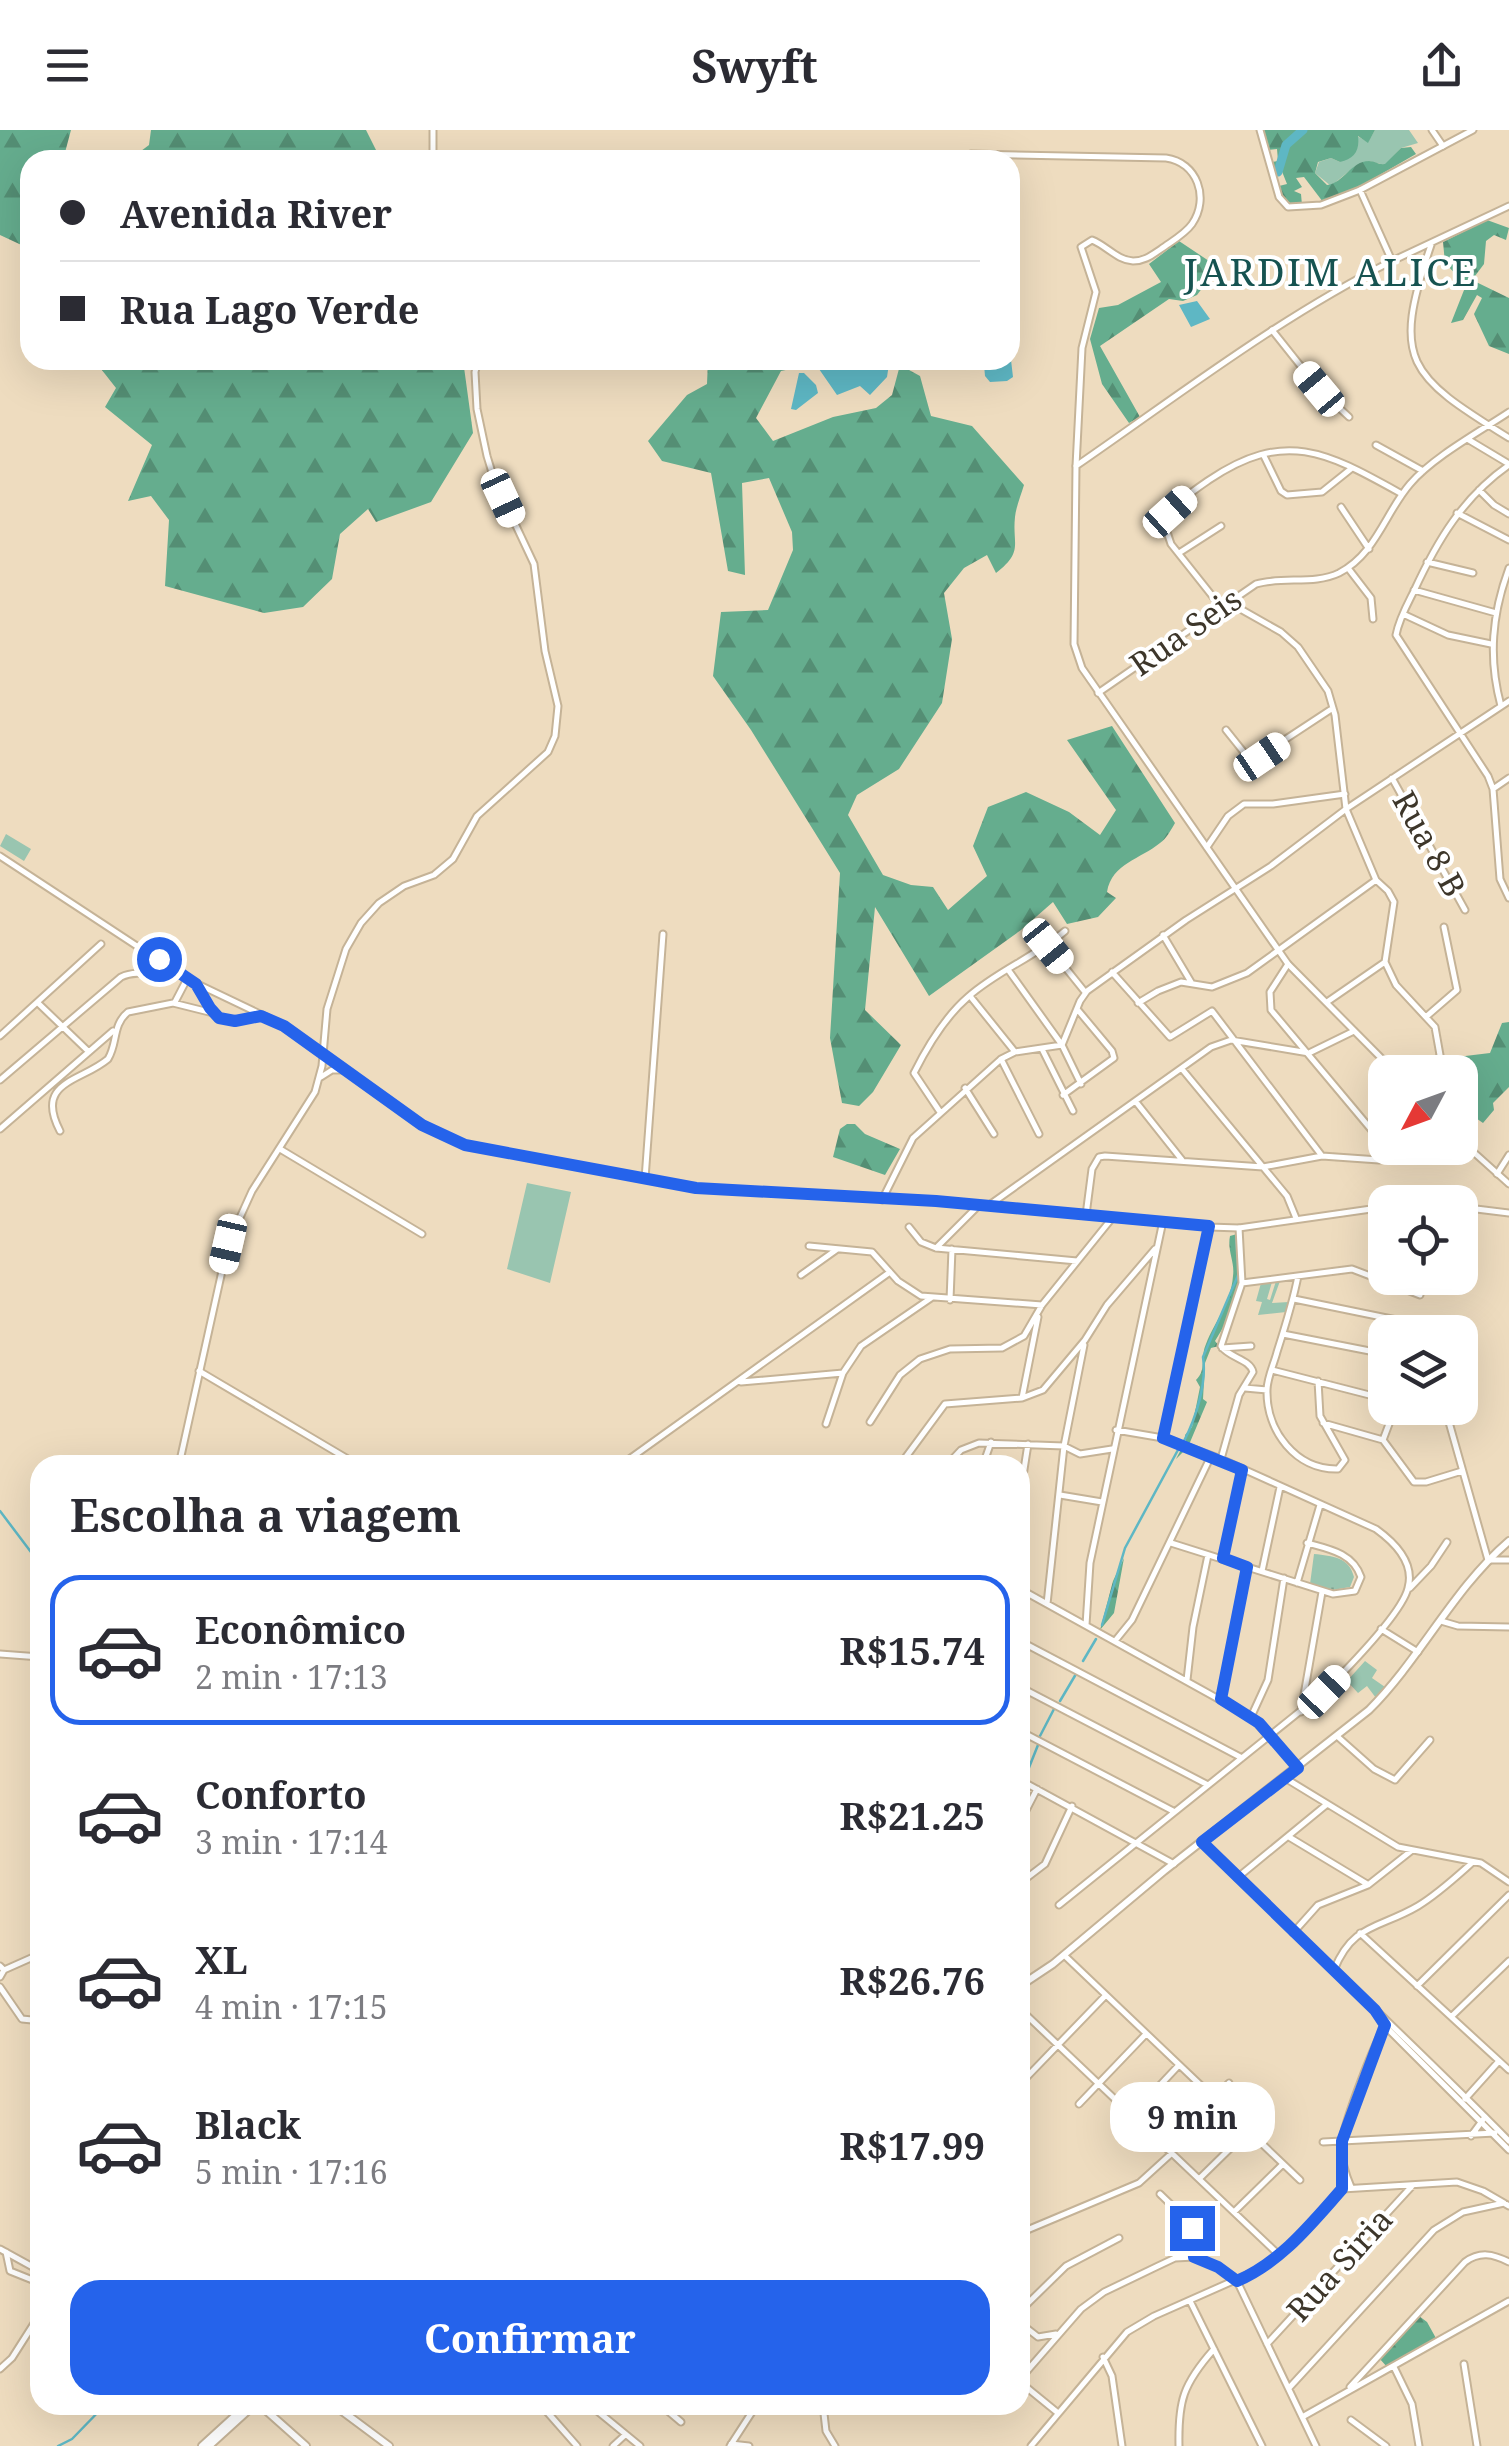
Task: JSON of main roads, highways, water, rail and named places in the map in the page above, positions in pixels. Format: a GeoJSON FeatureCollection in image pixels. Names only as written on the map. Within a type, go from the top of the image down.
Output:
{"type":"FeatureCollection","features":[{"type":"Feature","properties":{"kind":"main road"},"geometry":{"type":"LineString","coordinates":[[1030,1979],[1338,1737],[1397,1682],[1471,1578],[1509,1541]]}},
{"type":"Feature","properties":{"kind":"main road"},"geometry":{"type":"LineString","coordinates":[[205,2446],[242,2415]]}},
{"type":"Feature","properties":{"kind":"main road"},"geometry":{"type":"LineString","coordinates":[[267,2415],[306,2446]]}},
{"type":"Feature","properties":{"kind":"main road"},"geometry":{"type":"LineString","coordinates":[[348,2415],[390,2446]]}},
{"type":"Feature","properties":{"kind":"water"},"geometry":{"type":"Polygon","coordinates":[[[1197,301],[1210,319],[1191,327],[1179,305],[1197,301]]]}},
{"type":"Feature","properties":{"kind":"water"},"geometry":{"type":"Polygon","coordinates":[[[820,370],[888,370],[887,377],[870,395],[860,386],[837,395],[820,370]]]}},
{"type":"Feature","properties":{"kind":"water"},"geometry":{"type":"Polygon","coordinates":[[[984,370],[1012,370],[1013,377],[990,382],[984,370]]]}},
{"type":"Feature","properties":{"kind":"water"},"geometry":{"type":"Polygon","coordinates":[[[799,373],[816,385],[818,393],[796,410],[791,409],[799,373]]]}},
{"type":"Feature","properties":{"kind":"waterway"},"geometry":{"type":"LineString","coordinates":[[1278,172],[1286,145],[1303,130]]}},
{"type":"Feature","properties":{"kind":"waterway"},"geometry":{"type":"LineString","coordinates":[[1184,1441],[1200,1400],[1203,1357],[1239,1273],[1236,1238]]}},
{"type":"Feature","properties":{"kind":"waterway"},"geometry":{"type":"LineString","coordinates":[[1102,1625],[1125,1548],[1179,1448]]}},
{"type":"Feature","properties":{"kind":"waterway"},"geometry":{"type":"LineString","coordinates":[[0,1511],[30,1551]]}},
{"type":"Feature","properties":{"kind":"waterway"},"geometry":{"type":"LineString","coordinates":[[1083,1661],[1096,1639]]}},
{"type":"Feature","properties":{"kind":"waterway"},"geometry":{"type":"LineString","coordinates":[[1060,1701],[1076,1674]]}},
{"type":"Feature","properties":{"kind":"waterway"},"geometry":{"type":"LineString","coordinates":[[1040,1736],[1054,1709]]}},
{"type":"Feature","properties":{"kind":"waterway"},"geometry":{"type":"LineString","coordinates":[[1030,1765],[1038,1745]]}},
{"type":"Feature","properties":{"kind":"waterway"},"geometry":{"type":"LineString","coordinates":[[58,2446],[72,2439],[95,2415]]}},
{"type":"Feature","properties":{"kind":"district","name":"JARDIM ALICE"},"geometry":{"type":"Point","coordinates":[1331,273]}}]}
